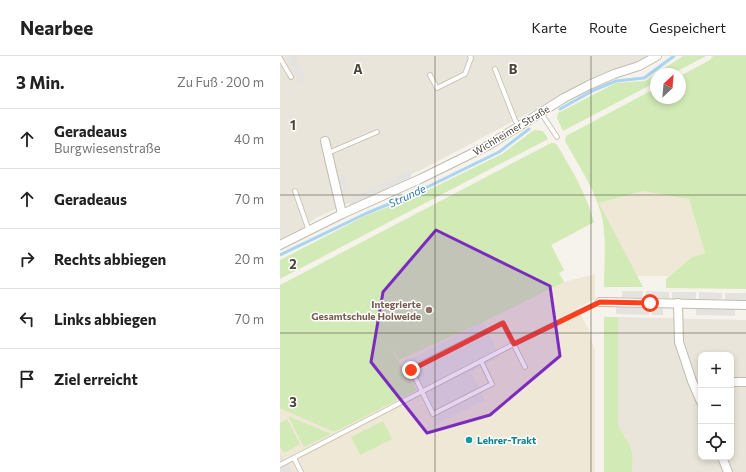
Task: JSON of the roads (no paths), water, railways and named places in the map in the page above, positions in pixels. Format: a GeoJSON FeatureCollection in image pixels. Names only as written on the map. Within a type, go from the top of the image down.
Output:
{"type":"FeatureCollection","features":[{"type":"Feature","properties":{"kind":"street","name":"Wichheimer Straße"},"geometry":{"type":"LineString","coordinates":[[280,245],[342,214],[420,179],[489,145],[540,112],[590,85],[614,74],[639,66],[657,56]]}},
{"type":"Feature","properties":{"kind":"street"},"geometry":{"type":"LineString","coordinates":[[325,141],[342,214]]}},
{"type":"Feature","properties":{"kind":"street"},"geometry":{"type":"LineString","coordinates":[[600,302],[746,305]]}},
{"type":"Feature","properties":{"kind":"street"},"geometry":{"type":"LineString","coordinates":[[678,303],[679,342],[692,381],[698,394]]}},
{"type":"Feature","properties":{"kind":"street"},"geometry":{"type":"LineString","coordinates":[[692,381],[698,382]]}},
{"type":"Feature","properties":{"kind":"street"},"geometry":{"type":"LineString","coordinates":[[734,382],[746,382]]}},
{"type":"Feature","properties":{"kind":"street"},"geometry":{"type":"LineString","coordinates":[[723,460],[728,472]]}},
{"type":"Feature","properties":{"kind":"lane"},"geometry":{"type":"LineString","coordinates":[[430,75],[437,88],[465,74],[471,58],[470,56]]}},
{"type":"Feature","properties":{"kind":"lane"},"geometry":{"type":"LineString","coordinates":[[280,58],[291,77]]}},
{"type":"Feature","properties":{"kind":"lane"},"geometry":{"type":"LineString","coordinates":[[495,69],[515,120],[519,126]]}},
{"type":"Feature","properties":{"kind":"lane"},"geometry":{"type":"LineString","coordinates":[[540,112],[557,137]]}},
{"type":"Feature","properties":{"kind":"lane"},"geometry":{"type":"LineString","coordinates":[[328,152],[377,132]]}},
{"type":"Feature","properties":{"kind":"lane"},"geometry":{"type":"LineString","coordinates":[[295,191],[309,231]]}},
{"type":"Feature","properties":{"kind":"lane"},"geometry":{"type":"LineString","coordinates":[[280,465],[514,344],[600,302]]}},
{"type":"Feature","properties":{"kind":"lane"},"geometry":{"type":"LineString","coordinates":[[481,362],[492,384],[433,414],[411,370],[503,323],[525,367]]}},
{"type":"Feature","properties":{"kind":"lane"},"geometry":{"type":"LineString","coordinates":[[294,458],[301,472]]}},
{"type":"Feature","properties":{"kind":"waterway","name":"Strunde"},"geometry":{"type":"LineString","coordinates":[[560,109],[594,90],[616,81],[644,78],[674,56]]}},
{"type":"Feature","properties":{"kind":"waterway","name":"Strunde"},"geometry":{"type":"LineString","coordinates":[[280,255],[367,213],[409,196],[499,152],[529,129]]}},
{"type":"Feature","properties":{"kind":"place","name":"Integrierte Gesamtschule Holweide"},"geometry":{"type":"Point","coordinates":[429,310]}},
{"type":"Feature","properties":{"kind":"place","name":"Lehrer-Trakt"},"geometry":{"type":"Point","coordinates":[469,440]}}]}
